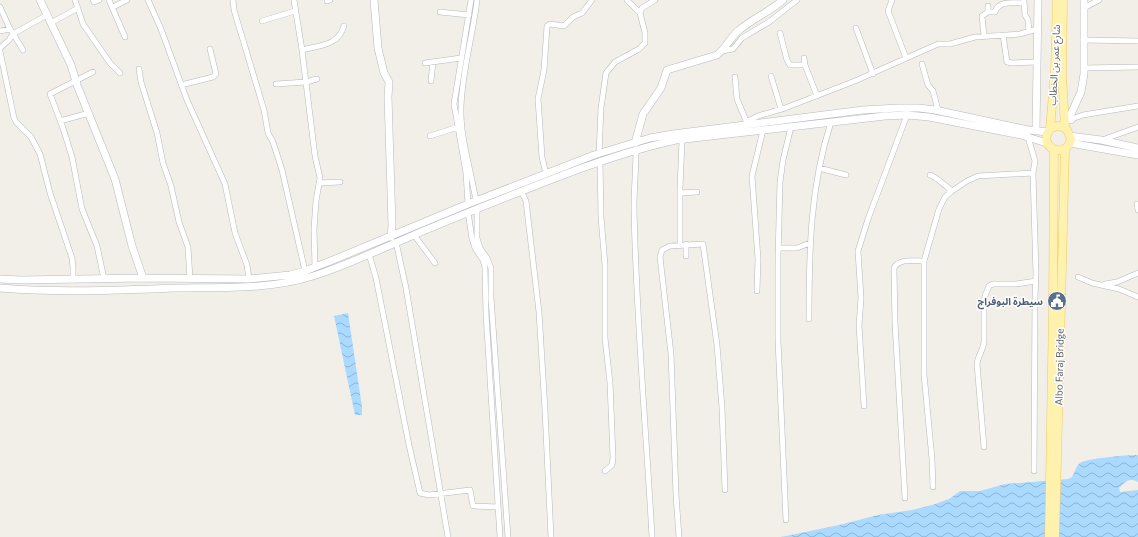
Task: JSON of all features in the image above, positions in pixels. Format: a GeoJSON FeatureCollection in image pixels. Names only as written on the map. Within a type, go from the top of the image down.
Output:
{"type":"FeatureCollection","features":[{"type":"Feature","properties":{"kind":"main road"},"geometry":{"type":"LineString","coordinates":[[40,0],[71,64],[76,81],[115,180],[132,246],[143,278]]}},
{"type":"Feature","properties":{"kind":"main road"},"geometry":{"type":"LineString","coordinates":[[636,146],[643,114],[661,88],[667,70],[717,55],[738,31],[759,16],[774,8],[783,0]]}},
{"type":"Feature","properties":{"kind":"main road"},"geometry":{"type":"LineString","coordinates":[[1036,130],[1038,0]]}},
{"type":"Feature","properties":{"kind":"main road","name":"شارع عمر بن الخطاب"},"geometry":{"type":"LineString","coordinates":[[1047,144],[1046,140],[1049,131],[1055,71],[1057,0]]}},
{"type":"Feature","properties":{"kind":"main road","name":"شارع عمر بن الخطاب"},"geometry":{"type":"LineString","coordinates":[[1063,0],[1062,74],[1067,123]]}},
{"type":"Feature","properties":{"kind":"main road"},"geometry":{"type":"LineString","coordinates":[[373,1],[378,48],[384,73],[388,82],[393,240]]}},
{"type":"Feature","properties":{"kind":"main road"},"geometry":{"type":"LineString","coordinates":[[1068,142],[1067,123],[1081,92],[1084,68],[1084,4]]}},
{"type":"Feature","properties":{"kind":"main road"},"geometry":{"type":"LineString","coordinates":[[636,146],[682,140],[746,124],[864,110],[919,108],[938,110],[1036,130],[1049,131],[1057,126],[1067,123]]}},
{"type":"Feature","properties":{"kind":"main road"},"geometry":{"type":"LineString","coordinates":[[524,187],[546,174],[636,146],[650,138],[722,131],[763,130],[885,116],[907,115],[929,117],[1028,137],[1047,144],[1054,150],[1058,150],[1068,142],[1102,140],[1138,148]]}},
{"type":"Feature","properties":{"kind":"main road"},"geometry":{"type":"LineString","coordinates":[[1068,142],[1138,156]]}},
{"type":"Feature","properties":{"kind":"main road","name":"Albo Faraj Bridge"},"geometry":{"type":"LineString","coordinates":[[1049,537],[1068,142]]}},
{"type":"Feature","properties":{"kind":"main road","name":"Albo Faraj Bridge"},"geometry":{"type":"LineString","coordinates":[[1054,150],[1055,537]]}},
{"type":"Feature","properties":{"kind":"main road"},"geometry":{"type":"LineString","coordinates":[[0,278],[21,280],[163,278],[249,280],[290,275],[306,271],[393,240],[468,208],[599,158]]}},
{"type":"Feature","properties":{"kind":"main road"},"geometry":{"type":"LineString","coordinates":[[0,288],[61,290],[163,289],[275,284],[313,276],[369,254],[393,240],[414,235],[468,208]]}},
{"type":"Feature","properties":{"kind":"main road"},"geometry":{"type":"LineString","coordinates":[[163,278],[163,289]]}},
{"type":"Feature","properties":{"kind":"street"},"geometry":{"type":"LineString","coordinates":[[75,0],[83,24],[110,63],[120,73]]}},
{"type":"Feature","properties":{"kind":"street"},"geometry":{"type":"LineString","coordinates":[[93,0],[94,2],[99,0]]}},
{"type":"Feature","properties":{"kind":"street"},"geometry":{"type":"LineString","coordinates":[[109,0],[125,37]]}},
{"type":"Feature","properties":{"kind":"street"},"geometry":{"type":"LineString","coordinates":[[113,8],[127,0]]}},
{"type":"Feature","properties":{"kind":"street"},"geometry":{"type":"LineString","coordinates":[[148,0],[161,29],[181,85],[225,184],[235,233],[247,265],[249,280]]}},
{"type":"Feature","properties":{"kind":"street"},"geometry":{"type":"LineString","coordinates":[[233,0],[234,10],[264,110],[268,133],[273,142],[282,170],[306,271]]}},
{"type":"Feature","properties":{"kind":"street"},"geometry":{"type":"LineString","coordinates":[[294,0],[302,50],[315,156],[320,178],[316,201],[314,235],[316,267]]}},
{"type":"Feature","properties":{"kind":"street"},"geometry":{"type":"LineString","coordinates":[[471,0],[454,104],[467,182],[468,208],[472,239],[475,248],[483,260],[485,268],[486,314],[500,537]]}},
{"type":"Feature","properties":{"kind":"street"},"geometry":{"type":"LineString","coordinates":[[477,0],[464,75],[461,106],[465,146],[476,205],[477,238],[480,248],[488,258],[491,268],[491,298],[508,537]]}},
{"type":"Feature","properties":{"kind":"street"},"geometry":{"type":"LineString","coordinates":[[546,174],[542,157],[538,99],[544,70],[547,26],[550,24],[564,26],[573,17],[582,13],[592,0]]}},
{"type":"Feature","properties":{"kind":"street"},"geometry":{"type":"LineString","coordinates":[[605,471],[612,465],[613,458],[610,383],[605,338],[605,265],[601,217],[599,158],[601,108],[606,73],[615,62],[639,49],[645,42],[645,33],[640,13],[627,0]]}},
{"type":"Feature","properties":{"kind":"street"},"geometry":{"type":"LineString","coordinates":[[640,13],[642,8],[655,0]]}},
{"type":"Feature","properties":{"kind":"street"},"geometry":{"type":"LineString","coordinates":[[722,51],[733,49],[742,38],[781,14],[797,0]]}},
{"type":"Feature","properties":{"kind":"street"},"geometry":{"type":"LineString","coordinates":[[892,0],[888,11],[906,58]]}},
{"type":"Feature","properties":{"kind":"street"},"geometry":{"type":"LineString","coordinates":[[1084,4],[1099,0]]}},
{"type":"Feature","properties":{"kind":"street"},"geometry":{"type":"LineString","coordinates":[[984,36],[982,16],[988,9],[995,12],[996,6],[1002,3],[1024,2],[1025,15],[1028,20],[1029,31]]}},
{"type":"Feature","properties":{"kind":"street"},"geometry":{"type":"LineString","coordinates":[[0,7],[12,32],[23,50]]}},
{"type":"Feature","properties":{"kind":"street"},"geometry":{"type":"LineString","coordinates":[[51,23],[78,8]]}},
{"type":"Feature","properties":{"kind":"street"},"geometry":{"type":"LineString","coordinates":[[262,21],[295,11]]}},
{"type":"Feature","properties":{"kind":"street"},"geometry":{"type":"LineString","coordinates":[[440,12],[468,14]]}},
{"type":"Feature","properties":{"kind":"street"},"geometry":{"type":"LineString","coordinates":[[0,31],[12,32],[47,15]]}},
{"type":"Feature","properties":{"kind":"street"},"geometry":{"type":"LineString","coordinates":[[759,16],[762,26]]}},
{"type":"Feature","properties":{"kind":"street"},"geometry":{"type":"LineString","coordinates":[[302,50],[337,39],[344,26]]}},
{"type":"Feature","properties":{"kind":"street"},"geometry":{"type":"LineString","coordinates":[[856,28],[872,74]]}},
{"type":"Feature","properties":{"kind":"street"},"geometry":{"type":"LineString","coordinates":[[735,77],[737,99],[746,124],[758,116],[817,96],[872,74],[938,44],[950,44],[967,38],[1003,36],[1037,29]]}},
{"type":"Feature","properties":{"kind":"street"},"geometry":{"type":"LineString","coordinates":[[12,32],[9,40],[0,49],[14,118],[31,137],[40,154],[50,194],[72,258],[74,280]]}},
{"type":"Feature","properties":{"kind":"street"},"geometry":{"type":"LineString","coordinates":[[780,33],[787,60],[790,65],[805,65]]}},
{"type":"Feature","properties":{"kind":"street"},"geometry":{"type":"LineString","coordinates":[[1003,36],[1007,62],[1037,62]]}},
{"type":"Feature","properties":{"kind":"street"},"geometry":{"type":"LineString","coordinates":[[1083,40],[1138,41]]}},
{"type":"Feature","properties":{"kind":"street"},"geometry":{"type":"LineString","coordinates":[[181,85],[213,77],[216,74],[210,49]]}},
{"type":"Feature","properties":{"kind":"street"},"geometry":{"type":"LineString","coordinates":[[425,63],[461,58]]}},
{"type":"Feature","properties":{"kind":"street"},"geometry":{"type":"LineString","coordinates":[[804,58],[805,65],[817,96]]}},
{"type":"Feature","properties":{"kind":"street"},"geometry":{"type":"LineString","coordinates":[[431,81],[433,62]]}},
{"type":"Feature","properties":{"kind":"street"},"geometry":{"type":"LineString","coordinates":[[922,64],[928,85],[933,91],[938,110]]}},
{"type":"Feature","properties":{"kind":"street"},"geometry":{"type":"LineString","coordinates":[[1084,68],[1138,67]]}},
{"type":"Feature","properties":{"kind":"street"},"geometry":{"type":"LineString","coordinates":[[139,69],[141,82],[157,133],[163,163],[171,186],[179,222],[188,247],[190,279]]}},
{"type":"Feature","properties":{"kind":"street"},"geometry":{"type":"LineString","coordinates":[[93,72],[50,94],[72,157],[82,208],[98,246],[104,279]]}},
{"type":"Feature","properties":{"kind":"street"},"geometry":{"type":"LineString","coordinates":[[771,76],[781,109]]}},
{"type":"Feature","properties":{"kind":"street"},"geometry":{"type":"LineString","coordinates":[[276,84],[306,82],[317,79]]}},
{"type":"Feature","properties":{"kind":"street"},"geometry":{"type":"LineString","coordinates":[[1067,123],[1083,115],[1138,106]]}},
{"type":"Feature","properties":{"kind":"street"},"geometry":{"type":"LineString","coordinates":[[60,121],[89,113]]}},
{"type":"Feature","properties":{"kind":"street"},"geometry":{"type":"LineString","coordinates":[[864,406],[859,325],[861,298],[858,251],[907,115]]}},
{"type":"Feature","properties":{"kind":"street"},"geometry":{"type":"LineString","coordinates":[[809,319],[809,260],[812,213],[819,168],[831,122]]}},
{"type":"Feature","properties":{"kind":"street"},"geometry":{"type":"LineString","coordinates":[[430,136],[458,127]]}},
{"type":"Feature","properties":{"kind":"street"},"geometry":{"type":"LineString","coordinates":[[786,520],[778,340],[778,248],[780,182],[783,160],[791,127]]}},
{"type":"Feature","properties":{"kind":"street"},"geometry":{"type":"LineString","coordinates":[[1102,140],[1138,127]]}},
{"type":"Feature","properties":{"kind":"street"},"geometry":{"type":"LineString","coordinates":[[757,291],[758,259],[752,176],[763,130]]}},
{"type":"Feature","properties":{"kind":"street"},"geometry":{"type":"LineString","coordinates":[[1028,137],[1035,161],[1033,173],[1035,190],[1036,281],[1034,471]]}},
{"type":"Feature","properties":{"kind":"street"},"geometry":{"type":"LineString","coordinates":[[680,245],[682,140]]}},
{"type":"Feature","properties":{"kind":"street"},"geometry":{"type":"LineString","coordinates":[[636,146],[634,206],[652,537]]}},
{"type":"Feature","properties":{"kind":"street"},"geometry":{"type":"LineString","coordinates":[[819,168],[846,174]]}},
{"type":"Feature","properties":{"kind":"street"},"geometry":{"type":"LineString","coordinates":[[933,487],[924,374],[924,261],[939,210],[945,197],[967,181],[978,176],[1033,173]]}},
{"type":"Feature","properties":{"kind":"street"},"geometry":{"type":"LineString","coordinates":[[930,175],[934,175],[941,183],[952,191]]}},
{"type":"Feature","properties":{"kind":"street"},"geometry":{"type":"LineString","coordinates":[[319,183],[340,182]]}},
{"type":"Feature","properties":{"kind":"street"},"geometry":{"type":"LineString","coordinates":[[524,187],[539,312],[551,537]]}},
{"type":"Feature","properties":{"kind":"street"},"geometry":{"type":"LineString","coordinates":[[680,193],[697,192]]}},
{"type":"Feature","properties":{"kind":"street"},"geometry":{"type":"LineString","coordinates":[[414,235],[435,263]]}},
{"type":"Feature","properties":{"kind":"street"},"geometry":{"type":"LineString","coordinates":[[393,240],[406,288],[448,537]]}},
{"type":"Feature","properties":{"kind":"street"},"geometry":{"type":"LineString","coordinates":[[778,248],[797,248],[810,242]]}},
{"type":"Feature","properties":{"kind":"street"},"geometry":{"type":"LineString","coordinates":[[686,244],[686,256]]}},
{"type":"Feature","properties":{"kind":"street"},"geometry":{"type":"LineString","coordinates":[[679,537],[671,354],[660,257],[662,250],[665,248],[686,244],[703,244],[717,345],[722,408],[725,490]]}},
{"type":"Feature","properties":{"kind":"street"},"geometry":{"type":"LineString","coordinates":[[369,254],[376,278],[420,493],[429,495],[470,490],[473,506],[498,507]]}},
{"type":"Feature","properties":{"kind":"street"},"geometry":{"type":"LineString","coordinates":[[905,498],[895,323],[894,268],[899,262],[924,261]]}},
{"type":"Feature","properties":{"kind":"street"},"geometry":{"type":"LineString","coordinates":[[1100,285],[1117,282],[1138,273]]}},
{"type":"Feature","properties":{"kind":"street"},"geometry":{"type":"LineString","coordinates":[[1078,277],[1100,285],[1119,289],[1138,297]]}},
{"type":"Feature","properties":{"kind":"street"},"geometry":{"type":"LineString","coordinates":[[984,448],[977,364],[978,357],[984,347],[985,296],[989,286],[993,284],[1016,284],[1036,281]]}},
{"type":"Feature","properties":{"kind":"water"},"geometry":{"type":"Polygon","coordinates":[[[348,313],[362,415],[355,415],[334,316],[348,313]]]}},
{"type":"Feature","properties":{"kind":"water"},"geometry":{"type":"Polygon","coordinates":[[[1138,455],[1138,482],[1130,480],[1125,482],[1119,488],[1120,492],[1138,490],[1138,537],[781,537],[878,515],[912,510],[932,505],[949,499],[960,491],[980,491],[1005,484],[1068,479],[1072,477],[1079,464],[1084,461],[1108,457],[1138,455]]]}},
{"type":"Feature","properties":{"kind":"place","name":"سيطرة البوفراج"},"geometry":{"type":"Point","coordinates":[1057,301]}}]}
